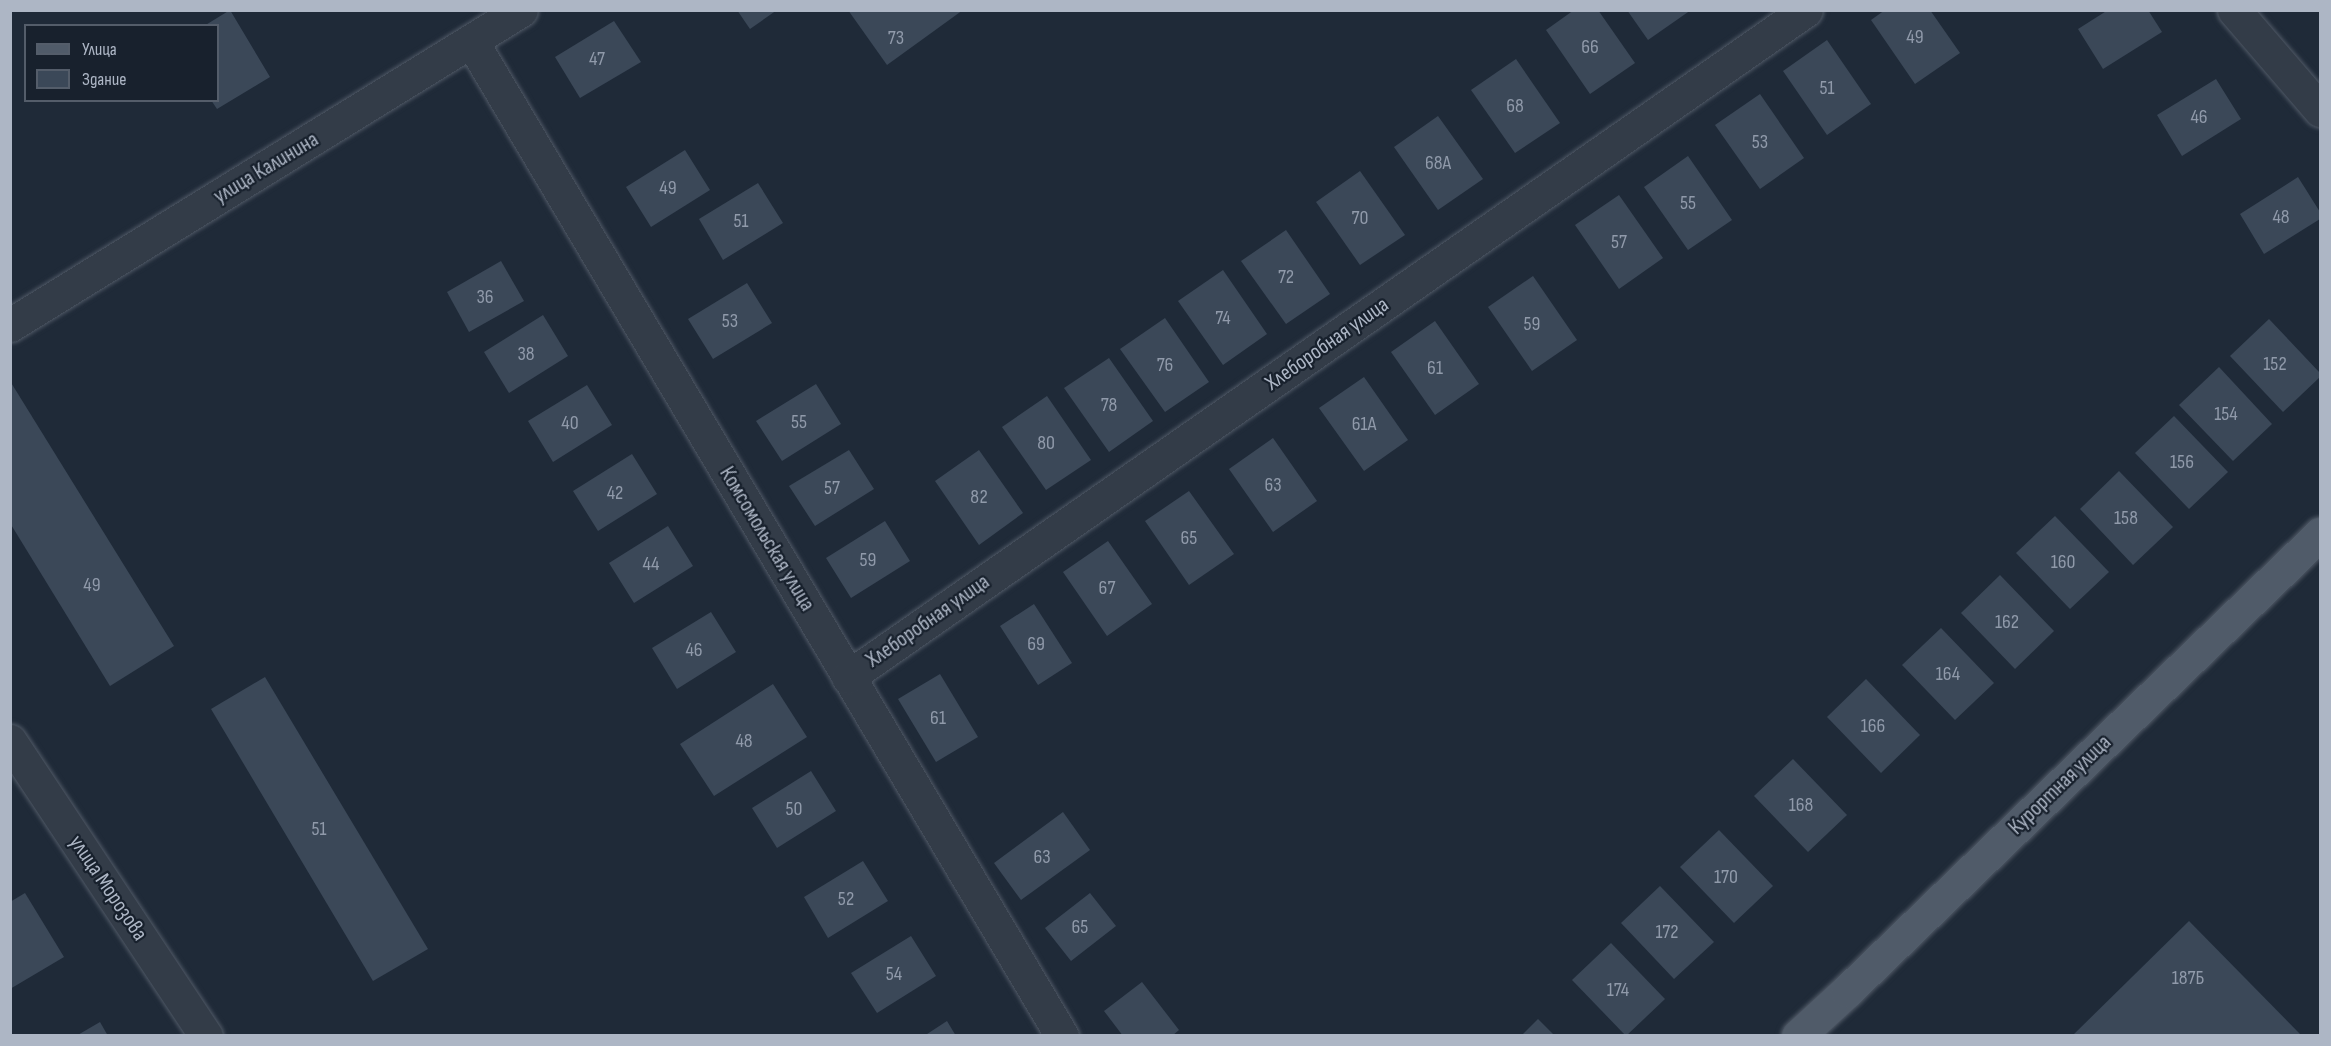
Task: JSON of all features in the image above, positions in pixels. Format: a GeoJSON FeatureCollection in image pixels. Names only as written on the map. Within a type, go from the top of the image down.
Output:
{"type":"FeatureCollection","features":[{"type":"Feature","properties":{"kind":"main road","name":"Курортная улица"},"geometry":{"type":"LineString","coordinates":[[1798,1035],[1847,991],[2320,534]]}},
{"type":"Feature","properties":{"kind":"street","name":"улица Калинина"},"geometry":{"type":"LineString","coordinates":[[10,325],[521,10]]}},
{"type":"Feature","properties":{"kind":"street","name":"Хлеборобная улица"},"geometry":{"type":"LineString","coordinates":[[848,677],[1806,10]]}},
{"type":"Feature","properties":{"kind":"street"},"geometry":{"type":"LineString","coordinates":[[2234,10],[2320,110]]}},
{"type":"Feature","properties":{"kind":"street","name":"Комсомольская улица"},"geometry":{"type":"LineString","coordinates":[[472,42],[1062,1035]]}},
{"type":"Feature","properties":{"kind":"street","name":"улица Морозова"},"geometry":{"type":"LineString","coordinates":[[10,741],[206,1035]]}},
{"type":"Feature","properties":{"kind":"building"},"geometry":{"type":"Polygon","coordinates":[[[230,10],[270,77],[217,109],[212,102],[219,102],[219,24],[207,24],[230,10]]]}},
{"type":"Feature","properties":{"kind":"building"},"geometry":{"type":"Polygon","coordinates":[[[737,10],[777,10],[750,29],[737,10]]]}},
{"type":"Feature","properties":{"kind":"building"},"geometry":{"type":"Polygon","coordinates":[[[848,10],[963,10],[887,65],[848,10]]]}},
{"type":"Feature","properties":{"kind":"building"},"geometry":{"type":"Polygon","coordinates":[[[1574,10],[1598,10],[1635,63],[1590,94],[1546,30],[1574,10]]]}},
{"type":"Feature","properties":{"kind":"building"},"geometry":{"type":"Polygon","coordinates":[[[1627,10],[1691,10],[1648,40],[1627,10]]]}},
{"type":"Feature","properties":{"kind":"building"},"geometry":{"type":"Polygon","coordinates":[[[1885,10],[1930,10],[1960,53],[1915,84],[1871,20],[1885,10]]]}},
{"type":"Feature","properties":{"kind":"building"},"geometry":{"type":"Polygon","coordinates":[[[2108,10],[2148,10],[2162,32],[2103,69],[2078,29],[2108,10]]]}},
{"type":"Feature","properties":{"kind":"building"},"geometry":{"type":"Polygon","coordinates":[[[614,21],[641,62],[580,98],[555,57],[614,21]]]}},
{"type":"Feature","properties":{"kind":"building"},"geometry":{"type":"Polygon","coordinates":[[[1827,40],[1871,104],[1827,135],[1783,71],[1827,40]]]}},
{"type":"Feature","properties":{"kind":"building"},"geometry":{"type":"Polygon","coordinates":[[[1516,59],[1560,123],[1515,153],[1471,90],[1516,59]]]}},
{"type":"Feature","properties":{"kind":"building"},"geometry":{"type":"Polygon","coordinates":[[[2216,79],[2241,119],[2182,156],[2157,115],[2216,79]]]}},
{"type":"Feature","properties":{"kind":"building"},"geometry":{"type":"Polygon","coordinates":[[[1760,94],[1804,158],[1760,189],[1715,125],[1760,94]]]}},
{"type":"Feature","properties":{"kind":"building"},"geometry":{"type":"Polygon","coordinates":[[[1438,116],[1483,179],[1438,210],[1394,147],[1438,116]]]}},
{"type":"Feature","properties":{"kind":"building"},"geometry":{"type":"Polygon","coordinates":[[[685,150],[710,190],[651,227],[626,187],[685,150]]]}},
{"type":"Feature","properties":{"kind":"building"},"geometry":{"type":"Polygon","coordinates":[[[1688,156],[1732,220],[1688,250],[1644,187],[1688,156]]]}},
{"type":"Feature","properties":{"kind":"building"},"geometry":{"type":"Polygon","coordinates":[[[1360,171],[1405,235],[1360,265],[1316,202],[1360,171]]]}},
{"type":"Feature","properties":{"kind":"building"},"geometry":{"type":"Polygon","coordinates":[[[2298,177],[2320,212],[2320,219],[2264,254],[2240,214],[2298,177]]]}},
{"type":"Feature","properties":{"kind":"building"},"geometry":{"type":"Polygon","coordinates":[[[758,183],[783,223],[723,260],[699,219],[758,183]]]}},
{"type":"Feature","properties":{"kind":"building"},"geometry":{"type":"Polygon","coordinates":[[[1619,195],[1663,258],[1619,289],[1575,225],[1619,195]]]}},
{"type":"Feature","properties":{"kind":"building"},"geometry":{"type":"Polygon","coordinates":[[[1286,230],[1330,294],[1286,324],[1241,261],[1286,230]]]}},
{"type":"Feature","properties":{"kind":"building"},"geometry":{"type":"Polygon","coordinates":[[[501,261],[524,301],[469,332],[447,292],[501,261]]]}},
{"type":"Feature","properties":{"kind":"building"},"geometry":{"type":"Polygon","coordinates":[[[1223,270],[1267,334],[1223,365],[1178,301],[1223,270]]]}},
{"type":"Feature","properties":{"kind":"building"},"geometry":{"type":"Polygon","coordinates":[[[1533,276],[1577,340],[1532,371],[1488,307],[1533,276]]]}},
{"type":"Feature","properties":{"kind":"building"},"geometry":{"type":"Polygon","coordinates":[[[747,283],[772,323],[713,359],[688,319],[747,283]]]}},
{"type":"Feature","properties":{"kind":"building"},"geometry":{"type":"Polygon","coordinates":[[[543,315],[568,356],[509,393],[484,352],[543,315]]]}},
{"type":"Feature","properties":{"kind":"building"},"geometry":{"type":"Polygon","coordinates":[[[1165,318],[1209,382],[1165,412],[1120,349],[1165,318]]]}},
{"type":"Feature","properties":{"kind":"building"},"geometry":{"type":"Polygon","coordinates":[[[2269,319],[2320,373],[2320,377],[2283,412],[2230,356],[2269,319]]]}},
{"type":"Feature","properties":{"kind":"building"},"geometry":{"type":"Polygon","coordinates":[[[1435,321],[1479,384],[1435,415],[1391,352],[1435,321]]]}},
{"type":"Feature","properties":{"kind":"building"},"geometry":{"type":"Polygon","coordinates":[[[1109,358],[1153,421],[1109,452],[1064,388],[1109,358]]]}},
{"type":"Feature","properties":{"kind":"building"},"geometry":{"type":"Polygon","coordinates":[[[2219,367],[2272,424],[2233,461],[2179,405],[2219,367]]]}},
{"type":"Feature","properties":{"kind":"building"},"geometry":{"type":"Polygon","coordinates":[[[1364,377],[1408,440],[1364,471],[1319,408],[1364,377]]]}},
{"type":"Feature","properties":{"kind":"building"},"geometry":{"type":"Polygon","coordinates":[[[10,381],[174,646],[110,686],[10,523],[10,381]]]}},
{"type":"Feature","properties":{"kind":"building"},"geometry":{"type":"Polygon","coordinates":[[[816,384],[841,424],[782,461],[756,421],[816,384]]]}},
{"type":"Feature","properties":{"kind":"building"},"geometry":{"type":"Polygon","coordinates":[[[587,385],[612,425],[553,462],[528,421],[587,385]]]}},
{"type":"Feature","properties":{"kind":"building"},"geometry":{"type":"Polygon","coordinates":[[[1047,396],[1091,460],[1046,490],[1002,427],[1047,396]]]}},
{"type":"Feature","properties":{"kind":"building"},"geometry":{"type":"Polygon","coordinates":[[[2174,416],[2228,472],[2189,509],[2135,453],[2174,416]]]}},
{"type":"Feature","properties":{"kind":"building"},"geometry":{"type":"Polygon","coordinates":[[[1273,438],[1317,501],[1273,532],[1229,469],[1273,438]]]}},
{"type":"Feature","properties":{"kind":"building"},"geometry":{"type":"Polygon","coordinates":[[[849,450],[874,489],[815,526],[789,486],[849,450]]]}},
{"type":"Feature","properties":{"kind":"building"},"geometry":{"type":"Polygon","coordinates":[[[979,450],[1023,513],[979,545],[935,481],[979,450]]]}},
{"type":"Feature","properties":{"kind":"building"},"geometry":{"type":"Polygon","coordinates":[[[632,454],[657,494],[598,531],[573,491],[632,454]]]}},
{"type":"Feature","properties":{"kind":"building"},"geometry":{"type":"Polygon","coordinates":[[[2119,471],[2173,527],[2133,565],[2080,509],[2119,471]]]}},
{"type":"Feature","properties":{"kind":"building"},"geometry":{"type":"Polygon","coordinates":[[[1189,491],[1234,554],[1189,585],[1145,521],[1189,491]]]}},
{"type":"Feature","properties":{"kind":"building"},"geometry":{"type":"Polygon","coordinates":[[[2055,516],[2109,572],[2070,609],[2016,553],[2055,516]]]}},
{"type":"Feature","properties":{"kind":"building"},"geometry":{"type":"Polygon","coordinates":[[[885,521],[910,561],[851,598],[826,558],[885,521]]]}},
{"type":"Feature","properties":{"kind":"building"},"geometry":{"type":"Polygon","coordinates":[[[668,526],[693,566],[634,603],[609,563],[668,526]]]}},
{"type":"Feature","properties":{"kind":"building"},"geometry":{"type":"Polygon","coordinates":[[[1108,541],[1152,604],[1107,636],[1063,572],[1108,541]]]}},
{"type":"Feature","properties":{"kind":"building"},"geometry":{"type":"Polygon","coordinates":[[[2000,575],[2054,631],[2015,669],[1961,613],[2000,575]]]}},
{"type":"Feature","properties":{"kind":"building"},"geometry":{"type":"Polygon","coordinates":[[[1034,604],[1072,663],[1038,685],[1000,626],[1034,604]]]}},
{"type":"Feature","properties":{"kind":"building"},"geometry":{"type":"Polygon","coordinates":[[[711,612],[736,652],[677,689],[652,648],[711,612]]]}},
{"type":"Feature","properties":{"kind":"building"},"geometry":{"type":"Polygon","coordinates":[[[1941,628],[1994,683],[1955,720],[1902,665],[1941,628]]]}},
{"type":"Feature","properties":{"kind":"building"},"geometry":{"type":"Polygon","coordinates":[[[940,674],[978,737],[936,762],[898,699],[940,674]]]}},
{"type":"Feature","properties":{"kind":"building"},"geometry":{"type":"Polygon","coordinates":[[[265,677],[428,949],[373,981],[211,709],[265,677]]]}},
{"type":"Feature","properties":{"kind":"building"},"geometry":{"type":"Polygon","coordinates":[[[1866,679],[1920,735],[1881,773],[1827,717],[1866,679]]]}},
{"type":"Feature","properties":{"kind":"building"},"geometry":{"type":"Polygon","coordinates":[[[773,684],[807,737],[714,796],[680,744],[773,684]]]}},
{"type":"Feature","properties":{"kind":"building"},"geometry":{"type":"Polygon","coordinates":[[[1793,759],[1847,815],[1808,852],[1754,796],[1793,759]]]}},
{"type":"Feature","properties":{"kind":"building"},"geometry":{"type":"Polygon","coordinates":[[[811,771],[836,811],[777,848],[752,808],[811,771]]]}},
{"type":"Feature","properties":{"kind":"building"},"geometry":{"type":"Polygon","coordinates":[[[1063,812],[1090,850],[1021,900],[994,863],[1063,812]]]}},
{"type":"Feature","properties":{"kind":"building"},"geometry":{"type":"Polygon","coordinates":[[[1719,830],[1773,886],[1734,923],[1680,867],[1719,830]]]}},
{"type":"Feature","properties":{"kind":"building"},"geometry":{"type":"Polygon","coordinates":[[[863,861],[888,901],[828,938],[804,897],[863,861]]]}},
{"type":"Feature","properties":{"kind":"building"},"geometry":{"type":"Polygon","coordinates":[[[1660,886],[1714,942],[1674,979],[1621,923],[1660,886]]]}},
{"type":"Feature","properties":{"kind":"building"},"geometry":{"type":"Polygon","coordinates":[[[25,893],[64,957],[10,989],[10,902],[25,893]]]}},
{"type":"Feature","properties":{"kind":"building"},"geometry":{"type":"Polygon","coordinates":[[[1090,893],[1116,926],[1071,961],[1045,928],[1090,893]]]}},
{"type":"Feature","properties":{"kind":"building"},"geometry":{"type":"Polygon","coordinates":[[[2189,921],[2302,1036],[2072,1036],[2189,921]]]}},
{"type":"Feature","properties":{"kind":"building"},"geometry":{"type":"Polygon","coordinates":[[[911,936],[936,976],[877,1013],[851,973],[911,936]]]}},
{"type":"Feature","properties":{"kind":"building"},"geometry":{"type":"Polygon","coordinates":[[[1611,943],[1665,999],[1626,1036],[1572,980],[1611,943]]]}},
{"type":"Feature","properties":{"kind":"building"},"geometry":{"type":"Polygon","coordinates":[[[1142,982],[1179,1030],[1172,1036],[1123,1036],[1104,1011],[1142,982]]]}},
{"type":"Feature","properties":{"kind":"building"},"geometry":{"type":"Polygon","coordinates":[[[1538,1019],[1555,1036],[1521,1036],[1538,1019]]]}},
{"type":"Feature","properties":{"kind":"building"},"geometry":{"type":"Polygon","coordinates":[[[947,1021],[956,1036],[924,1036],[947,1021]]]}},
{"type":"Feature","properties":{"kind":"building"},"geometry":{"type":"Polygon","coordinates":[[[100,1022],[108,1036],[76,1036],[100,1022]]]}}]}
